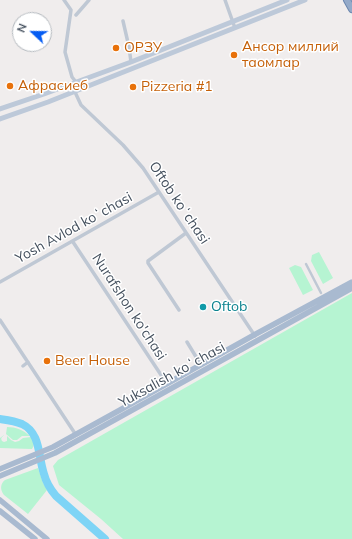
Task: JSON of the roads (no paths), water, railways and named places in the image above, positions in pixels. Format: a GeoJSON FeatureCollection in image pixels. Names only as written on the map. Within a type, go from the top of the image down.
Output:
{"type":"FeatureCollection","features":[{"type":"Feature","properties":{"kind":"highway"},"geometry":{"type":"LineString","coordinates":[[347,0],[352,9]]}},
{"type":"Feature","properties":{"kind":"main road"},"geometry":{"type":"LineString","coordinates":[[0,120],[75,92],[305,0]]}},
{"type":"Feature","properties":{"kind":"main road"},"geometry":{"type":"LineString","coordinates":[[0,109],[131,62],[285,1]]}},
{"type":"Feature","properties":{"kind":"main road","name":"Yuksalish koʻchasi"},"geometry":{"type":"LineString","coordinates":[[0,476],[36,462],[76,435],[352,282]]}},
{"type":"Feature","properties":{"kind":"main road","name":"Yuksalish koʻchasi"},"geometry":{"type":"LineString","coordinates":[[0,469],[34,455],[54,450],[352,288]]}},
{"type":"Feature","properties":{"kind":"main road"},"geometry":{"type":"LineString","coordinates":[[0,500],[46,539]]}},
{"type":"Feature","properties":{"kind":"main road"},"geometry":{"type":"LineString","coordinates":[[0,511],[35,539]]}},
{"type":"Feature","properties":{"kind":"street"},"geometry":{"type":"LineString","coordinates":[[64,0],[71,10],[65,52],[72,76],[76,82]]}},
{"type":"Feature","properties":{"kind":"street"},"geometry":{"type":"LineString","coordinates":[[76,15],[89,0]]}},
{"type":"Feature","properties":{"kind":"street"},"geometry":{"type":"LineString","coordinates":[[225,0],[235,28]]}},
{"type":"Feature","properties":{"kind":"street"},"geometry":{"type":"LineString","coordinates":[[123,21],[131,62]]}},
{"type":"Feature","properties":{"kind":"street","name":"Oftob koʻchasi"},"geometry":{"type":"LineString","coordinates":[[75,92],[81,105],[123,145],[143,168],[257,341]]}},
{"type":"Feature","properties":{"kind":"street","name":"Yosh Avlod koʻchasi"},"geometry":{"type":"LineString","coordinates":[[0,282],[159,192]]}},
{"type":"Feature","properties":{"kind":"street"},"geometry":{"type":"LineString","coordinates":[[179,310],[148,261],[186,233]]}},
{"type":"Feature","properties":{"kind":"street","name":"Nurafshon ko'chasi"},"geometry":{"type":"LineString","coordinates":[[73,242],[167,384]]}},
{"type":"Feature","properties":{"kind":"street"},"geometry":{"type":"LineString","coordinates":[[306,264],[321,293]]}},
{"type":"Feature","properties":{"kind":"street"},"geometry":{"type":"LineString","coordinates":[[0,320],[76,435]]}},
{"type":"Feature","properties":{"kind":"street"},"geometry":{"type":"LineString","coordinates":[[187,342],[201,365]]}},
{"type":"Feature","properties":{"kind":"street"},"geometry":{"type":"LineString","coordinates":[[23,366],[28,362]]}},
{"type":"Feature","properties":{"kind":"waterway"},"geometry":{"type":"LineString","coordinates":[[0,419],[22,424],[33,433],[38,446],[45,477],[52,491],[105,539]]}},
{"type":"Feature","properties":{"kind":"place","name":"ОРЗУ"},"geometry":{"type":"Point","coordinates":[116,48]}},
{"type":"Feature","properties":{"kind":"place","name":"Ансор миллий таомлар"},"geometry":{"type":"Point","coordinates":[234,55]}},
{"type":"Feature","properties":{"kind":"place","name":"Афрасиеб"},"geometry":{"type":"Point","coordinates":[10,86]}},
{"type":"Feature","properties":{"kind":"place","name":"Pizzeria #1"},"geometry":{"type":"Point","coordinates":[133,87]}},
{"type":"Feature","properties":{"kind":"place","name":"Oftob"},"geometry":{"type":"Point","coordinates":[203,307]}},
{"type":"Feature","properties":{"kind":"place","name":"Beer House"},"geometry":{"type":"Point","coordinates":[47,361]}}]}
